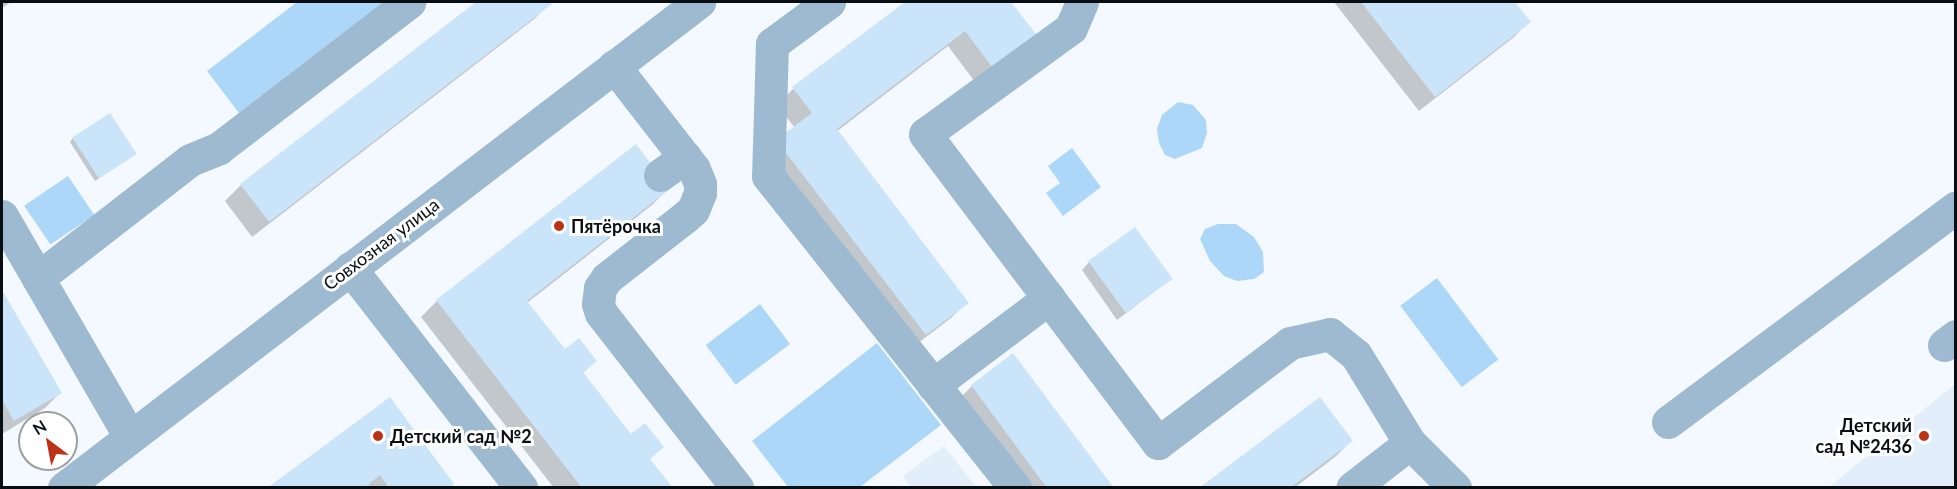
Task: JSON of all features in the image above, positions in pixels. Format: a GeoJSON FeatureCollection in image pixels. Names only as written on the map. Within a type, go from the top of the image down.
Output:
{"type":"FeatureCollection","features":[{"type":"Feature","properties":{"kind":"street"},"geometry":{"type":"LineString","coordinates":[[38,278],[190,160],[219,148],[410,2]]}},
{"type":"Feature","properties":{"kind":"street","name":"Совхозная улица"},"geometry":{"type":"LineString","coordinates":[[64,488],[614,66],[664,12],[699,2]]}},
{"type":"Feature","properties":{"kind":"street"},"geometry":{"type":"LineString","coordinates":[[829,2],[772,44],[768,176],[1015,488]]}},
{"type":"Feature","properties":{"kind":"street"},"geometry":{"type":"LineString","coordinates":[[1082,2],[1071,28],[925,134],[1158,443],[1290,343],[1330,334],[1356,355],[1410,442],[1455,488]]}},
{"type":"Feature","properties":{"kind":"street"},"geometry":{"type":"LineString","coordinates":[[614,66],[672,166],[699,177],[700,193],[698,202],[685,217],[607,278],[600,288],[598,304],[601,313],[737,488]]}},
{"type":"Feature","properties":{"kind":"street"},"geometry":{"type":"LineString","coordinates":[[1668,422],[1956,207]]}},
{"type":"Feature","properties":{"kind":"street"},"geometry":{"type":"LineString","coordinates":[[2,216],[130,437]]}},
{"type":"Feature","properties":{"kind":"street"},"geometry":{"type":"LineString","coordinates":[[350,268],[521,488]]}},
{"type":"Feature","properties":{"kind":"street"},"geometry":{"type":"LineString","coordinates":[[933,385],[1049,298]]}},
{"type":"Feature","properties":{"kind":"street"},"geometry":{"type":"LineString","coordinates":[[1352,488],[1410,442]]}},
{"type":"Feature","properties":{"kind":"shaded area"},"geometry":{"type":"Polygon","coordinates":[[[297,2],[384,2],[239,113],[207,71],[297,2]]]}},
{"type":"Feature","properties":{"kind":"shaded area"},"geometry":{"type":"Polygon","coordinates":[[[1178,102],[1193,105],[1206,120],[1207,133],[1202,148],[1175,159],[1165,155],[1159,143],[1157,129],[1162,115],[1178,102]]]}},
{"type":"Feature","properties":{"kind":"shaded area"},"geometry":{"type":"Polygon","coordinates":[[[1072,148],[1101,187],[1063,216],[1046,193],[1060,183],[1048,166],[1072,148]]]}},
{"type":"Feature","properties":{"kind":"shaded area"},"geometry":{"type":"Polygon","coordinates":[[[68,176],[94,215],[50,245],[24,206],[68,176]]]}},
{"type":"Feature","properties":{"kind":"shaded area"},"geometry":{"type":"Polygon","coordinates":[[[1218,224],[1236,224],[1254,237],[1263,252],[1264,272],[1254,279],[1237,281],[1224,276],[1210,261],[1200,239],[1205,229],[1218,224]]]}},
{"type":"Feature","properties":{"kind":"shaded area"},"geometry":{"type":"Polygon","coordinates":[[[1437,278],[1498,359],[1462,387],[1400,306],[1437,278]]]}},
{"type":"Feature","properties":{"kind":"shaded area"},"geometry":{"type":"Polygon","coordinates":[[[760,304],[790,344],[736,385],[706,345],[760,304]]]}},
{"type":"Feature","properties":{"kind":"shaded area"},"geometry":{"type":"Polygon","coordinates":[[[877,343],[941,425],[860,487],[788,487],[752,441],[877,343]]]}},
{"type":"Feature","properties":{"kind":"shaded area","name":"Детский сад №2436"},"geometry":{"type":"Polygon","coordinates":[[[1955,384],[1955,487],[1829,487],[1955,384]]]}},
{"type":"Feature","properties":{"kind":"shaded area"},"geometry":{"type":"Polygon","coordinates":[[[944,446],[976,487],[910,487],[903,476],[944,446]]]}},
{"type":"Feature","properties":{"kind":"building"},"geometry":{"type":"Polygon","coordinates":[[[476,2],[549,2],[552,4],[269,222],[240,184],[476,2]]]}},
{"type":"Feature","properties":{"kind":"building"},"geometry":{"type":"Polygon","coordinates":[[[905,2],[1011,2],[1036,34],[992,67],[965,31],[837,129],[969,303],[926,335],[776,140],[812,113],[792,87],[905,2]]]}},
{"type":"Feature","properties":{"kind":"building"},"geometry":{"type":"Polygon","coordinates":[[[1361,2],[1515,2],[1531,22],[1435,97],[1361,2]]]}},
{"type":"Feature","properties":{"kind":"building"},"geometry":{"type":"Polygon","coordinates":[[[110,113],[137,154],[99,179],[72,138],[110,113]]]}},
{"type":"Feature","properties":{"kind":"building"},"geometry":{"type":"Polygon","coordinates":[[[636,144],[670,189],[527,301],[565,349],[579,338],[597,361],[583,372],[631,434],[645,423],[664,447],[650,459],[673,488],[582,488],[436,300],[636,144]]]}},
{"type":"Feature","properties":{"kind":"building"},"geometry":{"type":"Polygon","coordinates":[[[1135,227],[1173,279],[1126,313],[1088,261],[1135,227]]]}},
{"type":"Feature","properties":{"kind":"building"},"geometry":{"type":"Polygon","coordinates":[[[2,290],[62,393],[31,411],[18,411],[18,419],[14,421],[2,400],[2,290]]]}},
{"type":"Feature","properties":{"kind":"building"},"geometry":{"type":"Polygon","coordinates":[[[1013,353],[1114,488],[1047,488],[971,385],[1013,353]]]}},
{"type":"Feature","properties":{"kind":"building","name":"Детский сад №2"},"geometry":{"type":"Polygon","coordinates":[[[390,397],[454,484],[450,488],[389,488],[380,475],[364,488],[267,488],[390,397]]]}},
{"type":"Feature","properties":{"kind":"building"},"geometry":{"type":"Polygon","coordinates":[[[1320,397],[1353,441],[1290,488],[1199,488],[1320,397]]]}},
{"type":"Feature","properties":{"kind":"place","name":"Пятёрочка"},"geometry":{"type":"Point","coordinates":[559,226]}},
{"type":"Feature","properties":{"kind":"place","name":"Детский сад №2"},"geometry":{"type":"Point","coordinates":[378,436]}},
{"type":"Feature","properties":{"kind":"place","name":"Детский сад №2436"},"geometry":{"type":"Point","coordinates":[1924,436]}}]}
